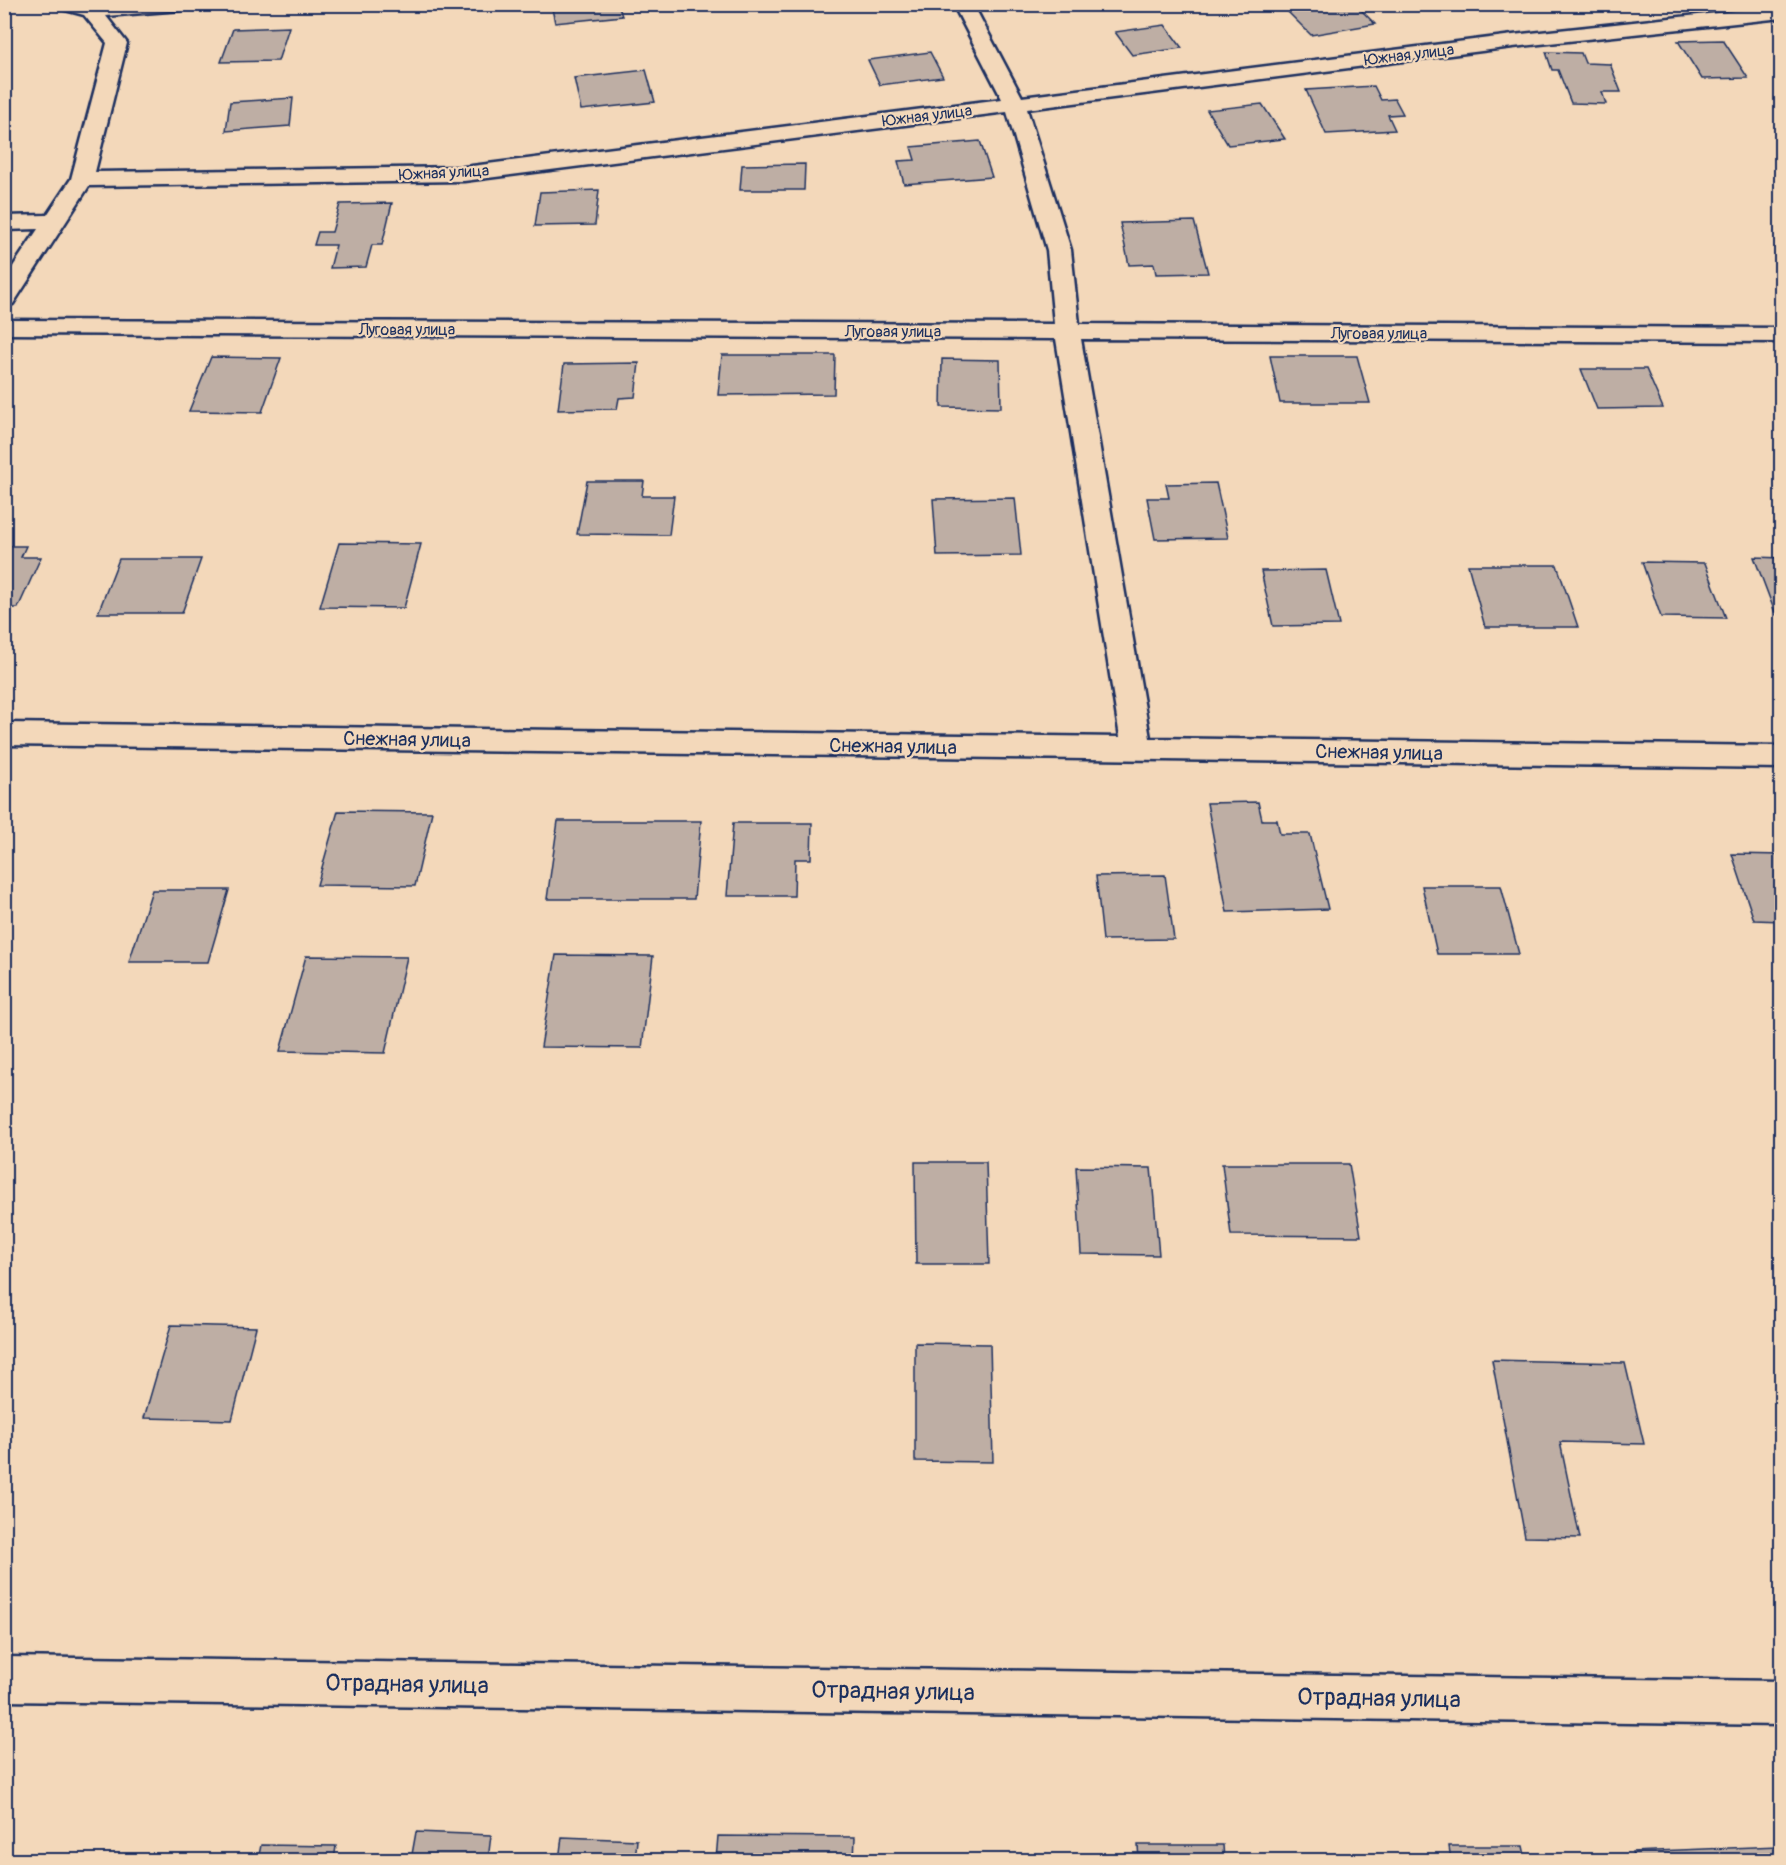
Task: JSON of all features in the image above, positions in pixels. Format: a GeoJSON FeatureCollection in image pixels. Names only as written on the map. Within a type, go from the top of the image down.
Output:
{"type":"FeatureCollection","features":[{"type":"Feature","properties":{"kind":"street"},"geometry":{"type":"LineString","coordinates":[[65,4],[91,11],[181,4]]}},
{"type":"Feature","properties":{"kind":"street"},"geometry":{"type":"LineString","coordinates":[[963,4],[1015,104],[1059,250],[1067,331],[1137,749]]}},
{"type":"Feature","properties":{"kind":"street"},"geometry":{"type":"LineString","coordinates":[[1769,10],[1782,32]]}},
{"type":"Feature","properties":{"kind":"street","name":"Южная улица"},"geometry":{"type":"LineString","coordinates":[[82,179],[464,174],[1769,10]]}},
{"type":"Feature","properties":{"kind":"street"},"geometry":{"type":"LineString","coordinates":[[4,299],[82,179],[117,43],[91,11]]}},
{"type":"Feature","properties":{"kind":"street"},"geometry":{"type":"LineString","coordinates":[[4,223],[55,222]]}},
{"type":"Feature","properties":{"kind":"street","name":"Луговая улица"},"geometry":{"type":"LineString","coordinates":[[4,327],[1782,335]]}},
{"type":"Feature","properties":{"kind":"street","name":"Снежная улица"},"geometry":{"type":"LineString","coordinates":[[4,734],[1782,757]]}},
{"type":"Feature","properties":{"kind":"street","name":"Отрадная улица"},"geometry":{"type":"LineString","coordinates":[[4,1679],[1782,1703]]}},
{"type":"Feature","properties":{"kind":"building"},"geometry":{"type":"Polygon","coordinates":[[[551,4],[618,4],[622,16],[555,23],[551,4]]]}},
{"type":"Feature","properties":{"kind":"building"},"geometry":{"type":"Polygon","coordinates":[[[1304,4],[1355,4],[1375,24],[1311,35],[1284,8],[1304,4]]]}},
{"type":"Feature","properties":{"kind":"building"},"geometry":{"type":"Polygon","coordinates":[[[1165,25],[1182,48],[1132,55],[1115,32],[1165,25]]]}},
{"type":"Feature","properties":{"kind":"building"},"geometry":{"type":"Polygon","coordinates":[[[289,27],[278,61],[221,62],[233,29],[289,27]]]}},
{"type":"Feature","properties":{"kind":"building"},"geometry":{"type":"Polygon","coordinates":[[[1723,40],[1748,78],[1702,79],[1678,41],[1723,40]]]}},
{"type":"Feature","properties":{"kind":"building"},"geometry":{"type":"Polygon","coordinates":[[[930,52],[943,77],[880,85],[868,60],[930,52]]]}},
{"type":"Feature","properties":{"kind":"building"},"geometry":{"type":"Polygon","coordinates":[[[1546,52],[1581,53],[1585,63],[1610,64],[1621,92],[1602,92],[1606,104],[1571,103],[1558,70],[1552,70],[1546,52]]]}},
{"type":"Feature","properties":{"kind":"building"},"geometry":{"type":"Polygon","coordinates":[[[646,70],[655,102],[581,110],[574,78],[646,70]]]}},
{"type":"Feature","properties":{"kind":"building"},"geometry":{"type":"Polygon","coordinates":[[[1374,86],[1381,100],[1395,99],[1403,114],[1388,115],[1395,130],[1326,134],[1306,90],[1374,86]]]}},
{"type":"Feature","properties":{"kind":"building"},"geometry":{"type":"Polygon","coordinates":[[[293,98],[290,126],[226,131],[230,102],[293,98]]]}},
{"type":"Feature","properties":{"kind":"building"},"geometry":{"type":"Polygon","coordinates":[[[1262,104],[1285,139],[1228,145],[1207,110],[1262,104]]]}},
{"type":"Feature","properties":{"kind":"building"},"geometry":{"type":"Polygon","coordinates":[[[980,141],[992,177],[904,184],[898,161],[915,160],[911,147],[980,141]]]}},
{"type":"Feature","properties":{"kind":"building"},"geometry":{"type":"Polygon","coordinates":[[[805,164],[804,190],[740,190],[742,165],[805,164]]]}},
{"type":"Feature","properties":{"kind":"building"},"geometry":{"type":"Polygon","coordinates":[[[599,190],[595,225],[535,226],[540,192],[599,190]]]}},
{"type":"Feature","properties":{"kind":"building"},"geometry":{"type":"Polygon","coordinates":[[[392,203],[382,245],[372,245],[366,267],[330,268],[336,245],[314,245],[318,232],[332,232],[340,204],[392,203]]]}},
{"type":"Feature","properties":{"kind":"building"},"geometry":{"type":"Polygon","coordinates":[[[1194,221],[1208,273],[1156,274],[1154,264],[1129,265],[1120,223],[1194,221]]]}},
{"type":"Feature","properties":{"kind":"building"},"geometry":{"type":"Polygon","coordinates":[[[722,355],[835,355],[834,394],[718,395],[722,355]]]}},
{"type":"Feature","properties":{"kind":"building"},"geometry":{"type":"Polygon","coordinates":[[[1270,356],[1357,356],[1370,403],[1280,403],[1270,356]]]}},
{"type":"Feature","properties":{"kind":"building"},"geometry":{"type":"Polygon","coordinates":[[[211,357],[281,358],[262,412],[189,411],[211,357]]]}},
{"type":"Feature","properties":{"kind":"building"},"geometry":{"type":"Polygon","coordinates":[[[942,359],[1000,360],[1001,408],[941,407],[942,359]]]}},
{"type":"Feature","properties":{"kind":"building"},"geometry":{"type":"Polygon","coordinates":[[[639,363],[635,397],[619,398],[617,409],[558,410],[564,364],[639,363]]]}},
{"type":"Feature","properties":{"kind":"building"},"geometry":{"type":"Polygon","coordinates":[[[1581,369],[1646,369],[1663,408],[1597,409],[1581,369]]]}},
{"type":"Feature","properties":{"kind":"building"},"geometry":{"type":"Polygon","coordinates":[[[587,481],[644,481],[642,496],[674,496],[669,535],[577,534],[587,481]]]}},
{"type":"Feature","properties":{"kind":"building"},"geometry":{"type":"Polygon","coordinates":[[[1216,483],[1228,538],[1155,539],[1147,498],[1169,498],[1166,484],[1216,483]]]}},
{"type":"Feature","properties":{"kind":"building"},"geometry":{"type":"Polygon","coordinates":[[[1015,498],[1021,555],[937,556],[933,499],[1015,498]]]}},
{"type":"Feature","properties":{"kind":"building"},"geometry":{"type":"Polygon","coordinates":[[[339,543],[421,544],[404,608],[320,607],[339,543]]]}},
{"type":"Feature","properties":{"kind":"building"},"geometry":{"type":"Polygon","coordinates":[[[4,546],[26,546],[21,557],[41,557],[18,608],[4,608],[4,546]]]}},
{"type":"Feature","properties":{"kind":"building"},"geometry":{"type":"Polygon","coordinates":[[[1754,557],[1782,558],[1782,615],[1776,615],[1754,557]]]}},
{"type":"Feature","properties":{"kind":"building"},"geometry":{"type":"Polygon","coordinates":[[[119,559],[201,559],[182,613],[98,613],[119,559]]]}},
{"type":"Feature","properties":{"kind":"building"},"geometry":{"type":"Polygon","coordinates":[[[1642,562],[1705,563],[1726,618],[1661,617],[1642,562]]]}},
{"type":"Feature","properties":{"kind":"building"},"geometry":{"type":"Polygon","coordinates":[[[1468,565],[1557,565],[1578,627],[1485,627],[1468,565]]]}},
{"type":"Feature","properties":{"kind":"building"},"geometry":{"type":"Polygon","coordinates":[[[1326,570],[1339,625],[1273,626],[1261,571],[1326,570]]]}},
{"type":"Feature","properties":{"kind":"building"},"geometry":{"type":"Polygon","coordinates":[[[1258,802],[1262,820],[1277,820],[1280,834],[1310,834],[1328,909],[1227,912],[1207,803],[1258,802]]]}},
{"type":"Feature","properties":{"kind":"building"},"geometry":{"type":"Polygon","coordinates":[[[338,811],[432,812],[415,886],[317,885],[338,811]]]}},
{"type":"Feature","properties":{"kind":"building"},"geometry":{"type":"Polygon","coordinates":[[[558,821],[701,821],[694,899],[547,899],[558,821]]]}},
{"type":"Feature","properties":{"kind":"building"},"geometry":{"type":"Polygon","coordinates":[[[733,823],[812,823],[811,859],[795,859],[794,896],[727,896],[733,823]]]}},
{"type":"Feature","properties":{"kind":"building"},"geometry":{"type":"Polygon","coordinates":[[[1732,854],[1782,855],[1782,921],[1754,920],[1732,854]]]}},
{"type":"Feature","properties":{"kind":"building"},"geometry":{"type":"Polygon","coordinates":[[[1165,875],[1174,939],[1103,940],[1096,876],[1165,875]]]}},
{"type":"Feature","properties":{"kind":"building"},"geometry":{"type":"Polygon","coordinates":[[[1422,886],[1501,886],[1519,954],[1437,954],[1422,886]]]}},
{"type":"Feature","properties":{"kind":"building"},"geometry":{"type":"Polygon","coordinates":[[[152,890],[229,890],[208,962],[129,962],[152,890]]]}},
{"type":"Feature","properties":{"kind":"building"},"geometry":{"type":"Polygon","coordinates":[[[556,955],[653,956],[642,1048],[541,1047],[556,955]]]}},
{"type":"Feature","properties":{"kind":"building"},"geometry":{"type":"Polygon","coordinates":[[[306,956],[407,957],[385,1053],[280,1051],[306,956]]]}},
{"type":"Feature","properties":{"kind":"building"},"geometry":{"type":"Polygon","coordinates":[[[915,1162],[986,1162],[989,1264],[916,1264],[915,1162]]]}},
{"type":"Feature","properties":{"kind":"building"},"geometry":{"type":"Polygon","coordinates":[[[1222,1164],[1349,1164],[1361,1236],[1231,1235],[1222,1164]]]}},
{"type":"Feature","properties":{"kind":"building"},"geometry":{"type":"Polygon","coordinates":[[[1076,1167],[1151,1168],[1159,1255],[1081,1254],[1076,1167]]]}},
{"type":"Feature","properties":{"kind":"building"},"geometry":{"type":"Polygon","coordinates":[[[171,1325],[256,1327],[232,1420],[144,1418],[171,1325]]]}},
{"type":"Feature","properties":{"kind":"building"},"geometry":{"type":"Polygon","coordinates":[[[915,1343],[990,1344],[993,1462],[915,1461],[915,1343]]]}},
{"type":"Feature","properties":{"kind":"building"},"geometry":{"type":"Polygon","coordinates":[[[1492,1360],[1625,1363],[1644,1444],[1560,1442],[1580,1538],[1525,1537],[1492,1360]]]}},
{"type":"Feature","properties":{"kind":"building"},"geometry":{"type":"Polygon","coordinates":[[[416,1832],[491,1835],[488,1860],[411,1860],[416,1832]]]}},
{"type":"Feature","properties":{"kind":"building"},"geometry":{"type":"Polygon","coordinates":[[[718,1836],[855,1837],[854,1860],[716,1860],[718,1836]]]}},
{"type":"Feature","properties":{"kind":"building"},"geometry":{"type":"Polygon","coordinates":[[[562,1837],[637,1840],[635,1860],[559,1860],[562,1837]]]}},
{"type":"Feature","properties":{"kind":"building"},"geometry":{"type":"Polygon","coordinates":[[[261,1845],[336,1846],[334,1860],[258,1860],[261,1845]]]}},
{"type":"Feature","properties":{"kind":"building"},"geometry":{"type":"Polygon","coordinates":[[[1138,1845],[1223,1845],[1224,1860],[1139,1860],[1138,1845]]]}},
{"type":"Feature","properties":{"kind":"building"},"geometry":{"type":"Polygon","coordinates":[[[1449,1846],[1523,1846],[1526,1860],[1451,1860],[1449,1846]]]}},
{"type":"Feature","properties":{"kind":"building"},"geometry":{"type":"Polygon","coordinates":[[[1778,1846],[1782,1860],[1634,1860],[1632,1852],[1778,1846]]]}},
{"type":"Feature","properties":{"kind":"building"},"geometry":{"type":"Polygon","coordinates":[[[1305,1858],[1381,1859],[1381,1860],[1306,1860],[1305,1858]]]}}]}
